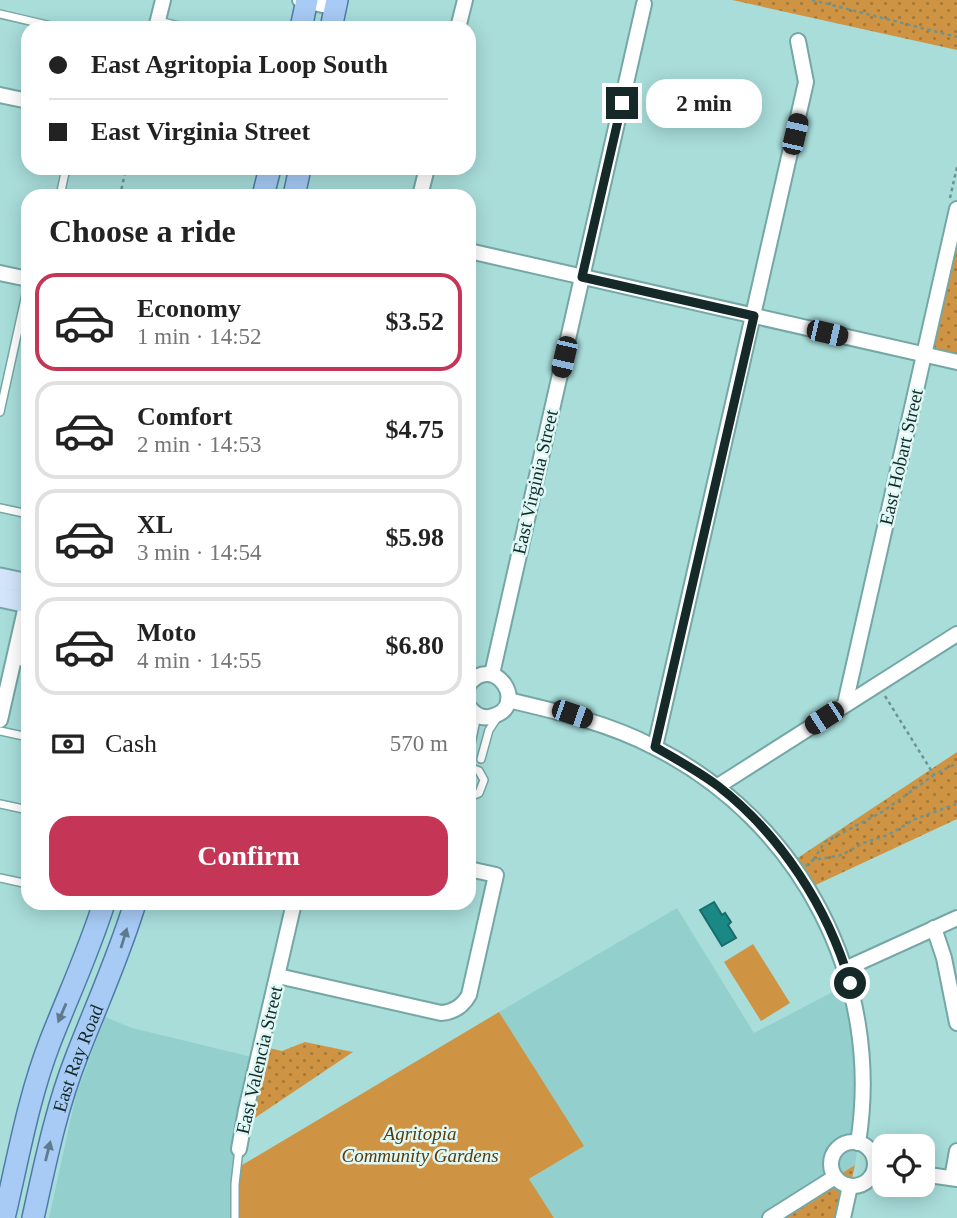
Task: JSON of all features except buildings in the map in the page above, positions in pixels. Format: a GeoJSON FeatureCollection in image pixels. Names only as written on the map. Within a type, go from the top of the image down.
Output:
{"type":"FeatureCollection","features":[{"type":"Feature","properties":{"kind":"main road"},"geometry":{"type":"LineString","coordinates":[[302,21],[305,0]]}},
{"type":"Feature","properties":{"kind":"main road","name":"East Ray Road"},"geometry":{"type":"LineString","coordinates":[[4,1218],[28,1109],[50,1043],[89,949],[102,910]]}},
{"type":"Feature","properties":{"kind":"main road","name":"East Ray Road"},"geometry":{"type":"LineString","coordinates":[[33,1218],[49,1145],[75,1060],[120,953],[133,910]]}},
{"type":"Feature","properties":{"kind":"main road"},"geometry":{"type":"LineString","coordinates":[[12,1183],[15,1218]]}},
{"type":"Feature","properties":{"kind":"street"},"geometry":{"type":"LineString","coordinates":[[158,21],[163,0]]}},
{"type":"Feature","properties":{"kind":"street"},"geometry":{"type":"LineString","coordinates":[[305,0],[335,12]]}},
{"type":"Feature","properties":{"kind":"street"},"geometry":{"type":"LineString","coordinates":[[460,21],[465,0]]}},
{"type":"Feature","properties":{"kind":"street","name":"East Virginia Street"},"geometry":{"type":"LineString","coordinates":[[492,674],[644,4]]}},
{"type":"Feature","properties":{"kind":"street"},"geometry":{"type":"LineString","coordinates":[[655,747],[806,82],[798,41]]}},
{"type":"Feature","properties":{"kind":"street"},"geometry":{"type":"LineString","coordinates":[[0,95],[21,100]]}},
{"type":"Feature","properties":{"kind":"street","name":"East Hobart Street"},"geometry":{"type":"LineString","coordinates":[[845,704],[957,209]]}},
{"type":"Feature","properties":{"kind":"street"},"geometry":{"type":"LineString","coordinates":[[476,253],[957,362]]}},
{"type":"Feature","properties":{"kind":"street"},"geometry":{"type":"LineString","coordinates":[[0,273],[21,278]]}},
{"type":"Feature","properties":{"kind":"street"},"geometry":{"type":"LineString","coordinates":[[0,578],[21,592]]}},
{"type":"Feature","properties":{"kind":"street"},"geometry":{"type":"LineString","coordinates":[[0,597],[21,597]]}},
{"type":"Feature","properties":{"kind":"street"},"geometry":{"type":"LineString","coordinates":[[0,720],[21,628]]}},
{"type":"Feature","properties":{"kind":"street"},"geometry":{"type":"LineString","coordinates":[[718,786],[957,634]]}},
{"type":"Feature","properties":{"kind":"street"},"geometry":{"type":"LineString","coordinates":[[476,678],[492,674],[503,681],[507,687],[508,701],[499,714],[488,718],[476,712]]}},
{"type":"Feature","properties":{"kind":"street"},"geometry":{"type":"LineString","coordinates":[[508,701],[572,714],[621,731],[655,747],[718,786],[771,837],[820,908],[845,969],[859,1026],[863,1063],[864,1096],[858,1143]]}},
{"type":"Feature","properties":{"kind":"street"},"geometry":{"type":"LineString","coordinates":[[278,976],[441,1013],[450,1012],[465,1003],[469,995],[496,875],[476,871]]}},
{"type":"Feature","properties":{"kind":"street","name":"East Valencia Street"},"geometry":{"type":"LineString","coordinates":[[239,1149],[292,910]]}},
{"type":"Feature","properties":{"kind":"street"},"geometry":{"type":"LineString","coordinates":[[845,969],[957,918]]}},
{"type":"Feature","properties":{"kind":"street"},"geometry":{"type":"LineString","coordinates":[[934,928],[944,958],[957,1023]]}},
{"type":"Feature","properties":{"kind":"street"},"geometry":{"type":"LineString","coordinates":[[872,1154],[858,1143],[844,1145],[834,1155],[832,1163],[835,1177],[850,1186],[863,1184],[872,1175]]}},
{"type":"Feature","properties":{"kind":"street"},"geometry":{"type":"LineString","coordinates":[[935,1176],[955,1179],[957,1151]]}},
{"type":"Feature","properties":{"kind":"street"},"geometry":{"type":"LineString","coordinates":[[770,1218],[835,1177]]}},
{"type":"Feature","properties":{"kind":"street"},"geometry":{"type":"LineString","coordinates":[[843,1218],[850,1186]]}},
{"type":"Feature","properties":{"kind":"lane"},"geometry":{"type":"LineString","coordinates":[[0,14],[30,21]]}},
{"type":"Feature","properties":{"kind":"lane"},"geometry":{"type":"LineString","coordinates":[[0,412],[21,317]]}},
{"type":"Feature","properties":{"kind":"lane"},"geometry":{"type":"LineString","coordinates":[[0,508],[21,512]]}},
{"type":"Feature","properties":{"kind":"lane"},"geometry":{"type":"LineString","coordinates":[[476,793],[484,785],[478,770],[489,730],[499,714]]}},
{"type":"Feature","properties":{"kind":"lane"},"geometry":{"type":"LineString","coordinates":[[0,730],[21,735]]}},
{"type":"Feature","properties":{"kind":"lane"},"geometry":{"type":"LineString","coordinates":[[476,750],[484,750]]}},
{"type":"Feature","properties":{"kind":"lane"},"geometry":{"type":"LineString","coordinates":[[0,804],[21,808]]}},
{"type":"Feature","properties":{"kind":"lane"},"geometry":{"type":"LineString","coordinates":[[0,878],[21,882]]}},
{"type":"Feature","properties":{"kind":"lane","name":"East Valencia Street"},"geometry":{"type":"LineString","coordinates":[[235,1218],[239,1149]]}},
{"type":"Feature","properties":{"kind":"path"},"geometry":{"type":"LineString","coordinates":[[812,0],[957,37]]}},
{"type":"Feature","properties":{"kind":"path"},"geometry":{"type":"LineString","coordinates":[[877,684],[934,775]]}},
{"type":"Feature","properties":{"kind":"path"},"geometry":{"type":"LineString","coordinates":[[796,872],[813,860],[825,842],[882,812],[934,775],[957,763]]}},
{"type":"Feature","properties":{"kind":"path"},"geometry":{"type":"LineString","coordinates":[[813,860],[842,855],[863,843],[888,835],[915,819],[957,804]]}},
{"type":"Feature","properties":{"kind":"shaded area"},"geometry":{"type":"Polygon","coordinates":[[[714,902],[722,915],[725,913],[731,922],[728,925],[736,938],[722,946],[700,910],[714,902]]]}},
{"type":"Feature","properties":{"kind":"shaded area"},"geometry":{"type":"Polygon","coordinates":[[[677,908],[754,1033],[850,983],[862,1119],[855,1165],[770,1218],[554,1218],[528,1180],[583,1146],[499,1012],[677,908]]]}},
{"type":"Feature","properties":{"kind":"shaded area"},"geometry":{"type":"Polygon","coordinates":[[[105,1017],[132,1028],[252,1057],[234,1142],[230,1218],[49,1218],[76,1095],[105,1017]]]}},
{"type":"Feature","properties":{"kind":"green space"},"geometry":{"type":"Polygon","coordinates":[[[732,0],[957,0],[957,50],[732,0]]]}},
{"type":"Feature","properties":{"kind":"green space"},"geometry":{"type":"Polygon","coordinates":[[[957,209],[957,362],[924,355],[957,209]]]}},
{"type":"Feature","properties":{"kind":"green space"},"geometry":{"type":"Polygon","coordinates":[[[957,752],[957,819],[807,889],[790,863],[957,752]]]}},
{"type":"Feature","properties":{"kind":"green space"},"geometry":{"type":"Polygon","coordinates":[[[753,944],[790,1003],[761,1021],[724,962],[753,944]]]}},
{"type":"Feature","properties":{"kind":"green space","name":"Agritopia Community Gardens"},"geometry":{"type":"Polygon","coordinates":[[[499,1012],[584,1146],[529,1179],[554,1218],[235,1218],[237,1168],[499,1012]]]}},
{"type":"Feature","properties":{"kind":"green space"},"geometry":{"type":"Polygon","coordinates":[[[305,1042],[353,1052],[243,1126],[261,1046],[282,1051],[305,1042]]]}},
{"type":"Feature","properties":{"kind":"green space"},"geometry":{"type":"Polygon","coordinates":[[[855,1165],[843,1218],[770,1218],[855,1165]]]}},
{"type":"Feature","properties":{"kind":"route"},"geometry":{"type":"LineString","coordinates":[[622,103],[582,277],[754,316],[655,747],[718,786],[771,837],[820,908],[850,983]]}}]}
